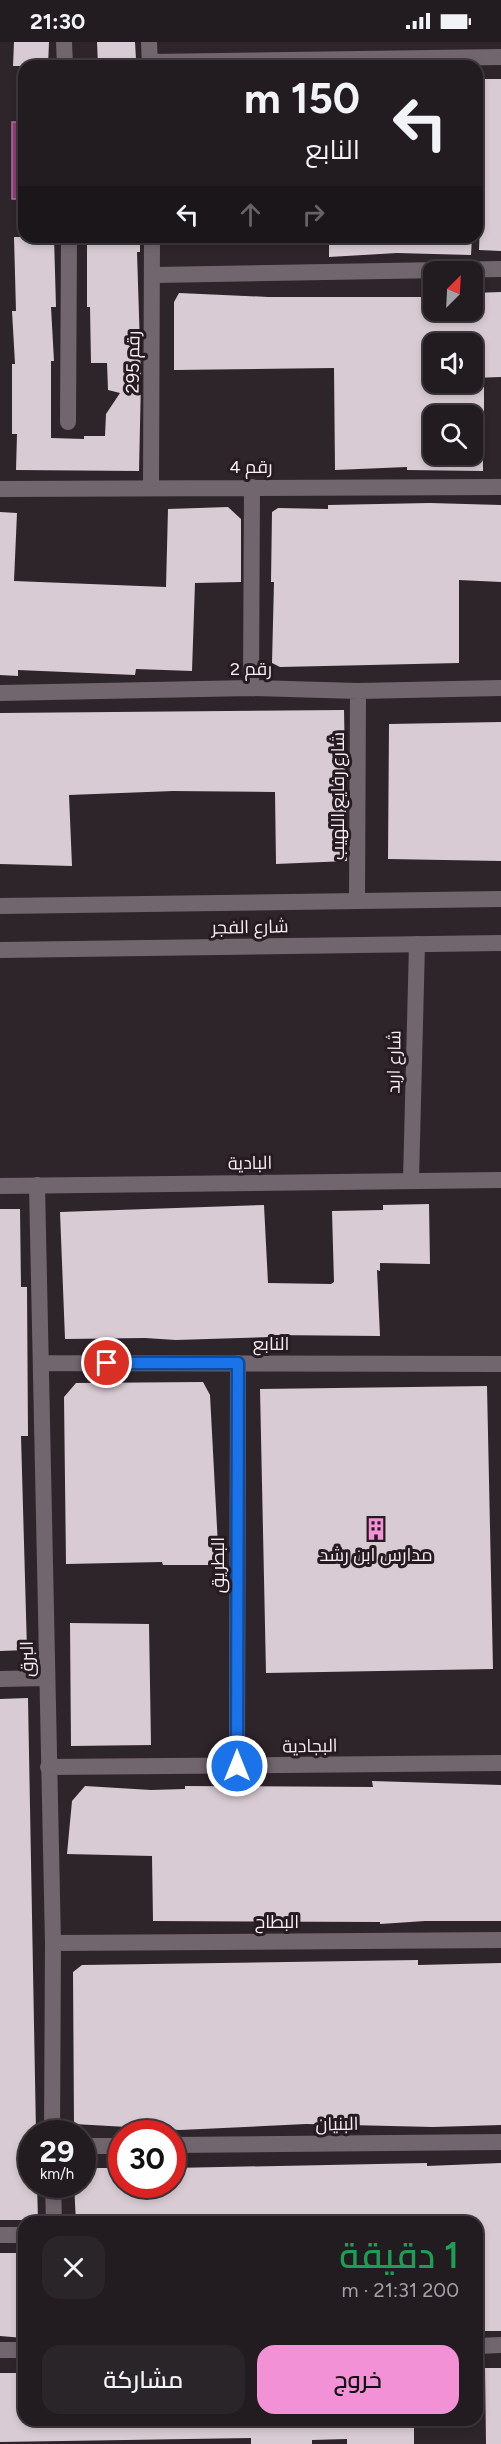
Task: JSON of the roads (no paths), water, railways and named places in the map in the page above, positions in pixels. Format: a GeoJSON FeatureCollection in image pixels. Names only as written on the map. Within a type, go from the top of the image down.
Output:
{"type":"FeatureCollection","features":[{"type":"Feature","properties":{"kind":"street"},"geometry":{"type":"LineString","coordinates":[[64,42],[65,60]]}},
{"type":"Feature","properties":{"kind":"street"},"geometry":{"type":"LineString","coordinates":[[149,42],[150,60]]}},
{"type":"Feature","properties":{"kind":"street"},"geometry":{"type":"LineString","coordinates":[[351,60],[501,57]]}},
{"type":"Feature","properties":{"kind":"street"},"geometry":{"type":"LineString","coordinates":[[68,423],[69,243]]}},
{"type":"Feature","properties":{"kind":"street","name":"رقم 295"},"geometry":{"type":"LineString","coordinates":[[151,487],[154,275],[152,243]]}},
{"type":"Feature","properties":{"kind":"street"},"geometry":{"type":"LineString","coordinates":[[154,275],[501,269]]}},
{"type":"Feature","properties":{"kind":"street"},"geometry":{"type":"LineString","coordinates":[[251,688],[252,487]]}},
{"type":"Feature","properties":{"kind":"street","name":"رقم 4"},"geometry":{"type":"LineString","coordinates":[[0,489],[501,487]]}},
{"type":"Feature","properties":{"kind":"street","name":"رقم 2"},"geometry":{"type":"LineString","coordinates":[[0,693],[251,688],[358,691],[501,688]]}},
{"type":"Feature","properties":{"kind":"street","name":"شارع رفايع اللهيب"},"geometry":{"type":"LineString","coordinates":[[357,900],[358,691]]}},
{"type":"Feature","properties":{"kind":"street","name":"شارع الفجر"},"geometry":{"type":"LineString","coordinates":[[0,906],[501,898]]}},
{"type":"Feature","properties":{"kind":"street","name":"شارع الفجر"},"geometry":{"type":"LineString","coordinates":[[0,950],[501,943]]}},
{"type":"Feature","properties":{"kind":"street","name":"شارع اربد"},"geometry":{"type":"LineString","coordinates":[[411,1180],[417,944]]}},
{"type":"Feature","properties":{"kind":"street","name":"البادية"},"geometry":{"type":"LineString","coordinates":[[0,1186],[501,1180]]}},
{"type":"Feature","properties":{"kind":"street","name":"البرق"},"geometry":{"type":"LineString","coordinates":[[37,1185],[53,1943],[52,2120]]}},
{"type":"Feature","properties":{"kind":"street","name":"النابع"},"geometry":{"type":"LineString","coordinates":[[41,1363],[501,1364]]}},
{"type":"Feature","properties":{"kind":"street","name":"البطريق"},"geometry":{"type":"LineString","coordinates":[[237,1766],[238,1363]]}},
{"type":"Feature","properties":{"kind":"street"},"geometry":{"type":"LineString","coordinates":[[0,1678],[46,1678]]}},
{"type":"Feature","properties":{"kind":"street","name":"البجادية"},"geometry":{"type":"LineString","coordinates":[[48,1767],[501,1763]]}},
{"type":"Feature","properties":{"kind":"street","name":"البطاح"},"geometry":{"type":"LineString","coordinates":[[53,1943],[501,1940]]}},
{"type":"Feature","properties":{"kind":"street","name":"البنيان"},"geometry":{"type":"LineString","coordinates":[[186,2145],[501,2142]]}},
{"type":"Feature","properties":{"kind":"street"},"geometry":{"type":"LineString","coordinates":[[53,2198],[54,2216]]}},
{"type":"Feature","properties":{"kind":"street"},"geometry":{"type":"LineString","coordinates":[[0,2235],[18,2235]]}},
{"type":"Feature","properties":{"kind":"street"},"geometry":{"type":"LineString","coordinates":[[483,2346],[501,2345]]}},
{"type":"Feature","properties":{"kind":"street"},"geometry":{"type":"LineString","coordinates":[[0,2350],[18,2350]]}},
{"type":"Feature","properties":{"kind":"place","name":"مدارس ابن رشد"},"geometry":{"type":"Point","coordinates":[376,1529]}}]}
